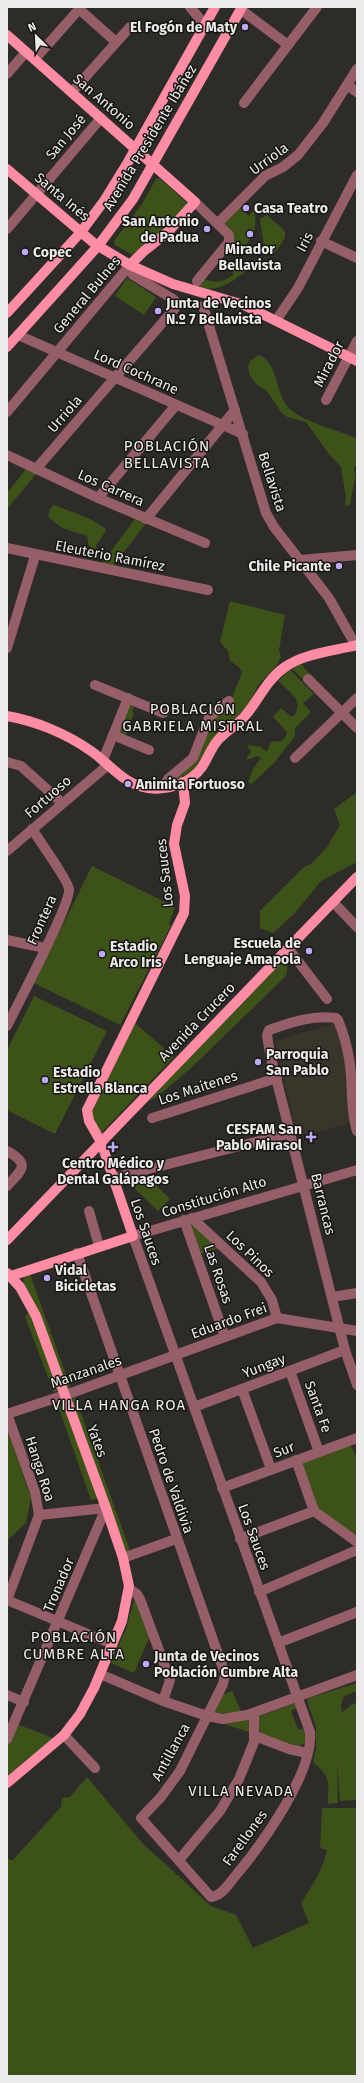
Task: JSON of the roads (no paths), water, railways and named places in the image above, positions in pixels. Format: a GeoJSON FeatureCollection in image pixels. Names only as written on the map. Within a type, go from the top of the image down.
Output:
{"type":"FeatureCollection","features":[{"type":"Feature","properties":{"kind":"main road","name":"Avenida Presidente Ibáñez"},"geometry":{"type":"LineString","coordinates":[[7,314],[81,232],[110,192],[215,7]]}},
{"type":"Feature","properties":{"kind":"main road","name":"Avenida Presidente Ibáñez"},"geometry":{"type":"LineString","coordinates":[[7,347],[98,246],[133,199],[241,8]]}},
{"type":"Feature","properties":{"kind":"main road","name":"San Antonio"},"geometry":{"type":"LineString","coordinates":[[7,35],[195,202]]}},
{"type":"Feature","properties":{"kind":"main road","name":"Santa Inés"},"geometry":{"type":"LineString","coordinates":[[7,169],[98,246],[130,265],[182,287],[236,302],[277,320],[353,359]]}},
{"type":"Feature","properties":{"kind":"main road","name":"General Bulnes"},"geometry":{"type":"LineString","coordinates":[[130,265],[144,251],[168,232],[195,202]]}},
{"type":"Feature","properties":{"kind":"main road"},"geometry":{"type":"LineString","coordinates":[[7,716],[28,721],[48,729],[89,750],[129,782],[148,788],[162,788],[183,782],[199,771],[218,740],[244,717],[266,685],[281,670],[300,659],[356,645]]}},
{"type":"Feature","properties":{"kind":"main road","name":"Los Sauces"},"geometry":{"type":"LineString","coordinates":[[132,1236],[101,1142],[88,1117],[88,1107],[182,917],[185,908],[185,896],[174,844],[177,825],[185,802],[183,782]]}},
{"type":"Feature","properties":{"kind":"main road","name":"Avenida Crucero"},"geometry":{"type":"LineString","coordinates":[[7,1240],[357,877]]}},
{"type":"Feature","properties":{"kind":"main road","name":"Constitución Alto"},"geometry":{"type":"LineString","coordinates":[[9,1274],[132,1236]]}},
{"type":"Feature","properties":{"kind":"main road","name":"Yates"},"geometry":{"type":"LineString","coordinates":[[9,1274],[28,1300],[36,1316],[106,1508],[123,1558],[128,1576],[129,1589]]}},
{"type":"Feature","properties":{"kind":"main road"},"geometry":{"type":"LineString","coordinates":[[7,1783],[64,1735],[84,1708],[122,1621],[129,1589]]}},
{"type":"Feature","properties":{"kind":"street"},"geometry":{"type":"LineString","coordinates":[[190,7],[205,24]]}},
{"type":"Feature","properties":{"kind":"street"},"geometry":{"type":"LineString","coordinates":[[244,104],[317,7]]}},
{"type":"Feature","properties":{"kind":"street"},"geometry":{"type":"LineString","coordinates":[[35,59],[80,8],[116,42]]}},
{"type":"Feature","properties":{"kind":"street"},"geometry":{"type":"LineString","coordinates":[[241,8],[288,46]]}},
{"type":"Feature","properties":{"kind":"street"},"geometry":{"type":"LineString","coordinates":[[72,92],[130,27]]}},
{"type":"Feature","properties":{"kind":"street"},"geometry":{"type":"LineString","coordinates":[[7,74],[26,52]]}},
{"type":"Feature","properties":{"kind":"street","name":"Urriola"},"geometry":{"type":"LineString","coordinates":[[218,223],[265,176],[298,156],[311,141],[348,86],[357,69]]}},
{"type":"Feature","properties":{"kind":"street"},"geometry":{"type":"LineString","coordinates":[[348,86],[357,92]]}},
{"type":"Feature","properties":{"kind":"street","name":"San José"},"geometry":{"type":"LineString","coordinates":[[7,229],[101,118]]}},
{"type":"Feature","properties":{"kind":"street","name":"Iris"},"geometry":{"type":"LineString","coordinates":[[277,320],[298,288],[321,241],[357,175]]}},
{"type":"Feature","properties":{"kind":"street","name":"San Antonio"},"geometry":{"type":"LineString","coordinates":[[195,202],[218,223]]}},
{"type":"Feature","properties":{"kind":"street"},"geometry":{"type":"LineString","coordinates":[[197,281],[229,242],[229,235],[218,223]]}},
{"type":"Feature","properties":{"kind":"street"},"geometry":{"type":"LineString","coordinates":[[321,241],[357,258]]}},
{"type":"Feature","properties":{"kind":"street","name":"Urriola"},"geometry":{"type":"LineString","coordinates":[[36,469],[116,378],[177,305],[176,301],[133,275],[130,265]]}},
{"type":"Feature","properties":{"kind":"street","name":"General Bulnes"},"geometry":{"type":"LineString","coordinates":[[7,412],[58,353],[130,265]]}},
{"type":"Feature","properties":{"kind":"street","name":"Bellavista"},"geometry":{"type":"LineString","coordinates":[[203,306],[266,513],[274,527],[329,598],[356,645]]}},
{"type":"Feature","properties":{"kind":"street","name":"Lord Cochrane"},"geometry":{"type":"LineString","coordinates":[[18,336],[243,434]]}},
{"type":"Feature","properties":{"kind":"street","name":"Mirador"},"geometry":{"type":"LineString","coordinates":[[326,400],[353,359],[357,341]]}},
{"type":"Feature","properties":{"kind":"street"},"geometry":{"type":"LineString","coordinates":[[98,498],[176,405]]}},
{"type":"Feature","properties":{"kind":"street"},"geometry":{"type":"LineString","coordinates":[[146,519],[235,410]]}},
{"type":"Feature","properties":{"kind":"street","name":"Los Carrera"},"geometry":{"type":"LineString","coordinates":[[7,455],[98,498],[205,543]]}},
{"type":"Feature","properties":{"kind":"street","name":"Eleuterio Ramírez"},"geometry":{"type":"LineString","coordinates":[[7,548],[35,556],[208,590]]}},
{"type":"Feature","properties":{"kind":"street"},"geometry":{"type":"LineString","coordinates":[[300,560],[357,555]]}},
{"type":"Feature","properties":{"kind":"street"},"geometry":{"type":"LineString","coordinates":[[7,648],[35,556]]}},
{"type":"Feature","properties":{"kind":"street"},"geometry":{"type":"LineString","coordinates":[[308,679],[357,728]]}},
{"type":"Feature","properties":{"kind":"street"},"geometry":{"type":"LineString","coordinates":[[95,686],[128,698],[162,713]]}},
{"type":"Feature","properties":{"kind":"street"},"geometry":{"type":"LineString","coordinates":[[106,763],[113,735],[128,698]]}},
{"type":"Feature","properties":{"kind":"street"},"geometry":{"type":"LineString","coordinates":[[295,758],[357,698]]}},
{"type":"Feature","properties":{"kind":"street"},"geometry":{"type":"LineString","coordinates":[[162,788],[168,779],[193,758],[209,717],[229,701]]}},
{"type":"Feature","properties":{"kind":"street"},"geometry":{"type":"LineString","coordinates":[[113,735],[149,750]]}},
{"type":"Feature","properties":{"kind":"street"},"geometry":{"type":"LineString","coordinates":[[7,762],[21,766],[62,803]]}},
{"type":"Feature","properties":{"kind":"street","name":"Fortuoso"},"geometry":{"type":"LineString","coordinates":[[7,851],[106,763]]}},
{"type":"Feature","properties":{"kind":"street","name":"Frontera"},"geometry":{"type":"LineString","coordinates":[[7,1026],[68,898],[69,890],[32,829]]}},
{"type":"Feature","properties":{"kind":"street"},"geometry":{"type":"LineString","coordinates":[[333,902],[357,927]]}},
{"type":"Feature","properties":{"kind":"street"},"geometry":{"type":"LineString","coordinates":[[7,940],[45,948]]}},
{"type":"Feature","properties":{"kind":"street"},"geometry":{"type":"LineString","coordinates":[[288,948],[327,999]]}},
{"type":"Feature","properties":{"kind":"street","name":"Barrancas"},"geometry":{"type":"LineString","coordinates":[[357,1131],[348,1053],[341,1028],[336,1018],[308,1018],[269,1030],[267,1035],[277,1078],[345,1350],[357,1384]]}},
{"type":"Feature","properties":{"kind":"street","name":"Los Maitenes"},"geometry":{"type":"LineString","coordinates":[[152,1118],[277,1078]]}},
{"type":"Feature","properties":{"kind":"street"},"geometry":{"type":"LineString","coordinates":[[113,1178],[291,1133]]}},
{"type":"Feature","properties":{"kind":"street"},"geometry":{"type":"LineString","coordinates":[[7,1151],[20,1158],[23,1166],[22,1171],[7,1186]]}},
{"type":"Feature","properties":{"kind":"street","name":"Constitución Alto"},"geometry":{"type":"LineString","coordinates":[[132,1236],[304,1184],[357,1170]]}},
{"type":"Feature","properties":{"kind":"street"},"geometry":{"type":"LineString","coordinates":[[89,1211],[99,1246]]}},
{"type":"Feature","properties":{"kind":"street","name":"Los Pinos"},"geometry":{"type":"LineString","coordinates":[[188,1219],[261,1282],[270,1295],[277,1318]]}},
{"type":"Feature","properties":{"kind":"street","name":"Las Rosas"},"geometry":{"type":"LineString","coordinates":[[188,1219],[225,1337]]}},
{"type":"Feature","properties":{"kind":"street","name":"Los Sauces"},"geometry":{"type":"LineString","coordinates":[[132,1236],[259,1592],[298,1696]]}},
{"type":"Feature","properties":{"kind":"street","name":"Pedro de Valdivia"},"geometry":{"type":"LineString","coordinates":[[77,1253],[176,1539],[224,1671],[223,1684],[207,1716]]}},
{"type":"Feature","properties":{"kind":"street"},"geometry":{"type":"LineString","coordinates":[[332,1297],[357,1293]]}},
{"type":"Feature","properties":{"kind":"street","name":"Eduardo Frei"},"geometry":{"type":"LineString","coordinates":[[175,1356],[277,1318],[357,1331]]}},
{"type":"Feature","properties":{"kind":"street","name":"Yungay"},"geometry":{"type":"LineString","coordinates":[[194,1407],[345,1350]]}},
{"type":"Feature","properties":{"kind":"street","name":"Manzanales"},"geometry":{"type":"LineString","coordinates":[[7,1414],[175,1356]]}},
{"type":"Feature","properties":{"kind":"street","name":"Santa Fe"},"geometry":{"type":"LineString","coordinates":[[290,1371],[319,1452]]}},
{"type":"Feature","properties":{"kind":"street"},"geometry":{"type":"LineString","coordinates":[[242,1389],[271,1469]]}},
{"type":"Feature","properties":{"kind":"street","name":"Hanga Roa"},"geometry":{"type":"LineString","coordinates":[[7,1414],[35,1492],[40,1515],[7,1600]]}},
{"type":"Feature","properties":{"kind":"street","name":"Sur"},"geometry":{"type":"LineString","coordinates":[[222,1488],[357,1438]]}},
{"type":"Feature","properties":{"kind":"street"},"geometry":{"type":"LineString","coordinates":[[296,1460],[314,1511],[357,1542]]}},
{"type":"Feature","properties":{"kind":"street"},"geometry":{"type":"LineString","coordinates":[[40,1515],[106,1508]]}},
{"type":"Feature","properties":{"kind":"street","name":"Tronador"},"geometry":{"type":"LineString","coordinates":[[7,1739],[59,1622],[106,1508]]}},
{"type":"Feature","properties":{"kind":"street"},"geometry":{"type":"LineString","coordinates":[[240,1539],[314,1511]]}},
{"type":"Feature","properties":{"kind":"street"},"geometry":{"type":"LineString","coordinates":[[123,1558],[176,1539]]}},
{"type":"Feature","properties":{"kind":"street"},"geometry":{"type":"LineString","coordinates":[[259,1592],[357,1550]]}},
{"type":"Feature","properties":{"kind":"street"},"geometry":{"type":"LineString","coordinates":[[129,1589],[137,1594],[140,1599],[170,1680],[163,1701]]}},
{"type":"Feature","properties":{"kind":"street"},"geometry":{"type":"LineString","coordinates":[[7,1600],[112,1644]]}},
{"type":"Feature","properties":{"kind":"street"},"geometry":{"type":"LineString","coordinates":[[278,1643],[357,1612]]}},
{"type":"Feature","properties":{"kind":"street"},"geometry":{"type":"LineString","coordinates":[[100,1674],[163,1701],[207,1716],[228,1719],[254,1713],[357,1675]]}},
{"type":"Feature","properties":{"kind":"street"},"geometry":{"type":"LineString","coordinates":[[7,1695],[24,1702]]}},
{"type":"Feature","properties":{"kind":"street","name":"Farellones"},"geometry":{"type":"LineString","coordinates":[[179,1860],[210,1897],[215,1897],[223,1891],[264,1839],[292,1792],[307,1753],[310,1732],[298,1696]]}},
{"type":"Feature","properties":{"kind":"street"},"geometry":{"type":"LineString","coordinates":[[179,1860],[220,1811],[239,1779],[253,1747],[255,1736],[254,1713]]}},
{"type":"Feature","properties":{"kind":"street","name":"Antillanca"},"geometry":{"type":"LineString","coordinates":[[179,1860],[141,1818],[161,1797],[180,1771],[207,1716]]}},
{"type":"Feature","properties":{"kind":"street"},"geometry":{"type":"LineString","coordinates":[[64,1735],[95,1768]]}},
{"type":"Feature","properties":{"kind":"street"},"geometry":{"type":"LineString","coordinates":[[255,1736],[289,1749],[307,1753]]}},
{"type":"Feature","properties":{"kind":"place","name":"El Fogón de Maty"},"geometry":{"type":"Point","coordinates":[245,27]}},
{"type":"Feature","properties":{"kind":"place","name":"Casa Teatro"},"geometry":{"type":"Point","coordinates":[246,208]}},
{"type":"Feature","properties":{"kind":"place","name":"San Antonio de Padua"},"geometry":{"type":"Point","coordinates":[207,229]}},
{"type":"Feature","properties":{"kind":"place","name":"Mirador Bellavista"},"geometry":{"type":"Point","coordinates":[250,234]}},
{"type":"Feature","properties":{"kind":"place","name":"Copec"},"geometry":{"type":"Point","coordinates":[25,252]}},
{"type":"Feature","properties":{"kind":"place","name":"Junta de Vecinos N.º 7 Bellavista"},"geometry":{"type":"Point","coordinates":[158,311]}},
{"type":"Feature","properties":{"kind":"place","name":"Chile Picante"},"geometry":{"type":"Point","coordinates":[339,566]}},
{"type":"Feature","properties":{"kind":"place","name":"Animita Fortuoso"},"geometry":{"type":"Point","coordinates":[128,784]}},
{"type":"Feature","properties":{"kind":"place","name":"Escuela de Lenguaje Amapola"},"geometry":{"type":"Point","coordinates":[309,951]}},
{"type":"Feature","properties":{"kind":"place","name":"Estadio Arco Iris"},"geometry":{"type":"Point","coordinates":[102,954]}},
{"type":"Feature","properties":{"kind":"place","name":"Parroquia San Pablo"},"geometry":{"type":"Point","coordinates":[258,1062]}},
{"type":"Feature","properties":{"kind":"place","name":"Estadio Estrella Blanca"},"geometry":{"type":"Point","coordinates":[45,1080]}},
{"type":"Feature","properties":{"kind":"place","name":"CESFAM San Pablo Mirasol"},"geometry":{"type":"Point","coordinates":[311,1137]}},
{"type":"Feature","properties":{"kind":"place","name":"Centro Médico y Dental Galápagos"},"geometry":{"type":"Point","coordinates":[113,1147]}},
{"type":"Feature","properties":{"kind":"place","name":"Vidal Bicicletas"},"geometry":{"type":"Point","coordinates":[47,1278]}},
{"type":"Feature","properties":{"kind":"place","name":"Junta de Vecinos Población Cumbre Alta"},"geometry":{"type":"Point","coordinates":[146,1664]}},
{"type":"Feature","properties":{"kind":"district","name":"POBLACIÓN BELLAVISTA"},"geometry":{"type":"Point","coordinates":[167,454]}},
{"type":"Feature","properties":{"kind":"district","name":"POBLACIÓN GABRIELA MISTRAL"},"geometry":{"type":"Point","coordinates":[193,718]}},
{"type":"Feature","properties":{"kind":"district","name":"VILLA HANGA ROA"},"geometry":{"type":"Point","coordinates":[119,1405]}},
{"type":"Feature","properties":{"kind":"district","name":"POBLACIÓN CUMBRE ALTA"},"geometry":{"type":"Point","coordinates":[74,1646]}},
{"type":"Feature","properties":{"kind":"district","name":"VILLA NEVADA"},"geometry":{"type":"Point","coordinates":[241,1791]}}]}
